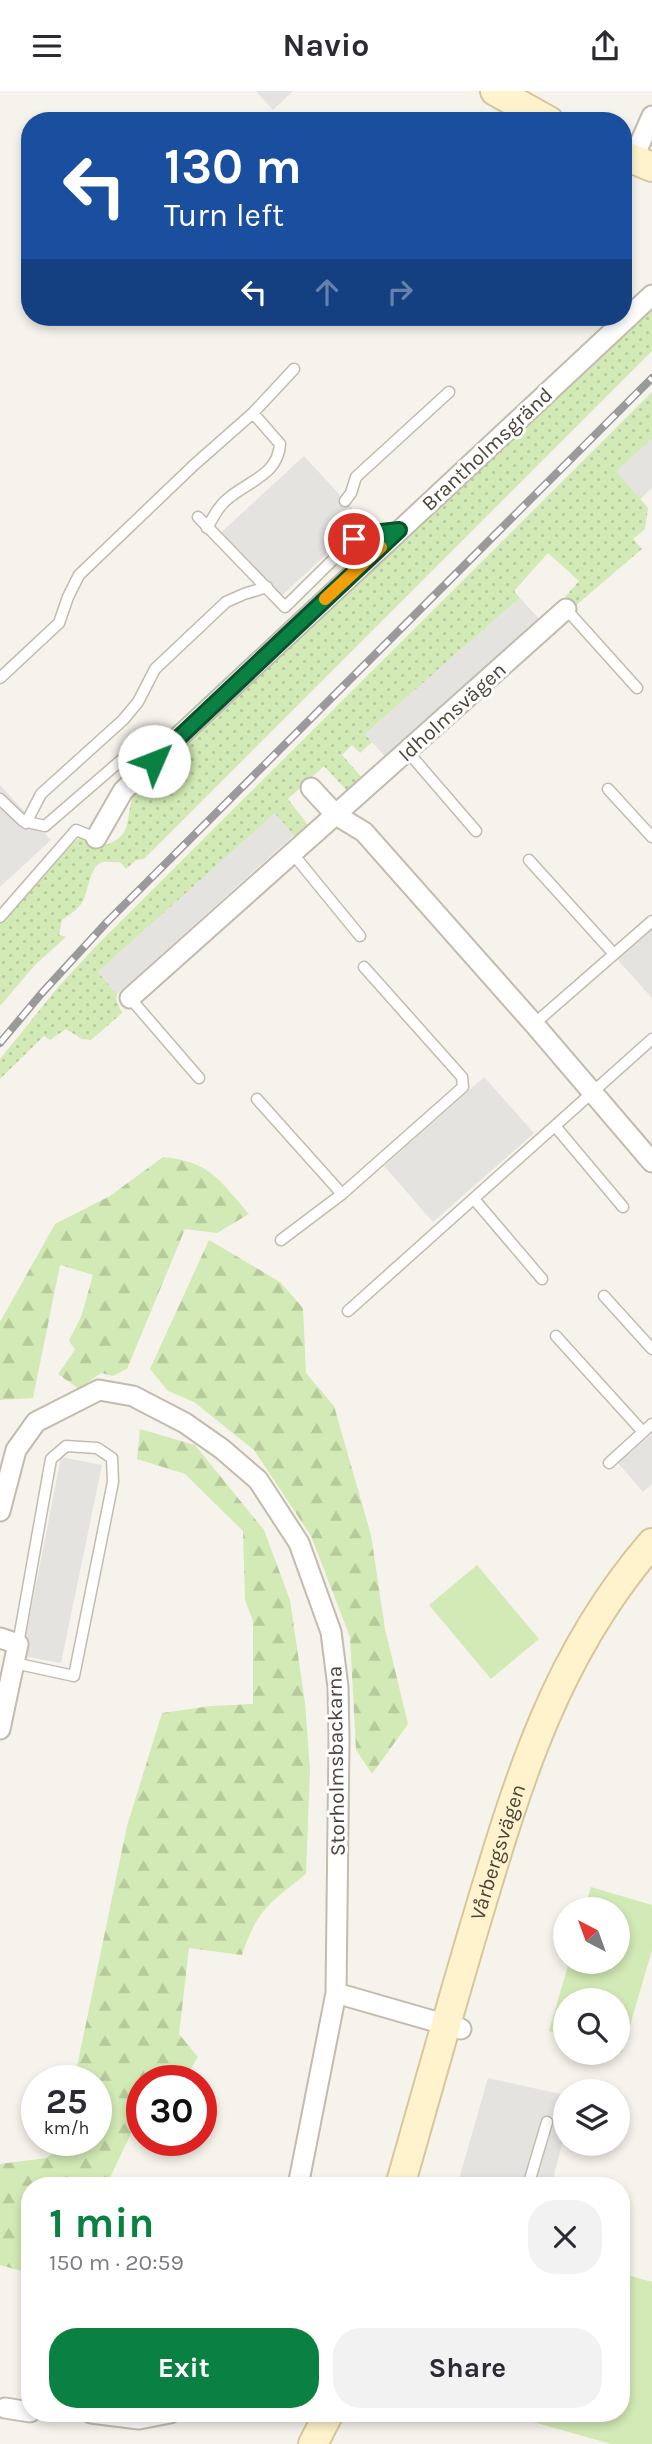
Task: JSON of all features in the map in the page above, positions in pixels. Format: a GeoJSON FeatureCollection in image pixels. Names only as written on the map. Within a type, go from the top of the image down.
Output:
{"type":"FeatureCollection","features":[{"type":"Feature","properties":{"kind":"street"},"geometry":{"type":"LineString","coordinates":[[495,91],[534,112]]}},
{"type":"Feature","properties":{"kind":"street"},"geometry":{"type":"LineString","coordinates":[[636,160],[652,116]]}},
{"type":"Feature","properties":{"kind":"street","name":"Brantholmsgränd"},"geometry":{"type":"LineString","coordinates":[[632,314],[652,295]]}},
{"type":"Feature","properties":{"kind":"street","name":"Brantholmsgränd"},"geometry":{"type":"LineString","coordinates":[[96,838],[123,791],[619,326]]}},
{"type":"Feature","properties":{"kind":"street","name":"Idholmsvägen"},"geometry":{"type":"LineString","coordinates":[[130,998],[566,609]]}},
{"type":"Feature","properties":{"kind":"street"},"geometry":{"type":"LineString","coordinates":[[312,788],[337,815],[364,832],[652,1162]]}},
{"type":"Feature","properties":{"kind":"street","name":"Storholmsbackarna"},"geometry":{"type":"LineString","coordinates":[[0,1511],[16,1450],[36,1422],[99,1390],[133,1396],[185,1423],[222,1448],[258,1480],[299,1543],[331,1632],[338,1687],[339,1740],[336,1993],[300,2177]]}},
{"type":"Feature","properties":{"kind":"street","name":"Vårbergsvägen"},"geometry":{"type":"LineString","coordinates":[[417,2177],[512,1800],[558,1685],[580,1643],[607,1600],[652,1543]]}},
{"type":"Feature","properties":{"kind":"street","name":"Vårbergsvägen"},"geometry":{"type":"LineString","coordinates":[[403,2177],[549,1741],[594,1653],[620,1611],[652,1572]]}},
{"type":"Feature","properties":{"kind":"street"},"geometry":{"type":"LineString","coordinates":[[0,1729],[10,1648]]}},
{"type":"Feature","properties":{"kind":"street"},"geometry":{"type":"LineString","coordinates":[[336,1993],[453,2027]]}},
{"type":"Feature","properties":{"kind":"street"},"geometry":{"type":"LineString","coordinates":[[5,2409],[21,2411]]}},
{"type":"Feature","properties":{"kind":"street"},"geometry":{"type":"LineString","coordinates":[[313,2444],[324,2422]]}},
{"type":"Feature","properties":{"kind":"street"},"geometry":{"type":"LineString","coordinates":[[331,2444],[341,2422]]}},
{"type":"Feature","properties":{"kind":"lane"},"geometry":{"type":"LineString","coordinates":[[0,678],[59,624],[79,575],[194,465],[253,413],[294,369]]}},
{"type":"Feature","properties":{"kind":"lane"},"geometry":{"type":"LineString","coordinates":[[345,501],[351,493],[356,477],[449,392]]}},
{"type":"Feature","properties":{"kind":"lane"},"geometry":{"type":"LineString","coordinates":[[207,528],[223,503],[274,467],[279,455],[280,444],[253,413]]}},
{"type":"Feature","properties":{"kind":"lane"},"geometry":{"type":"LineString","coordinates":[[198,517],[285,607],[354,539],[364,534],[399,530]]}},
{"type":"Feature","properties":{"kind":"lane"},"geometry":{"type":"LineString","coordinates":[[26,823],[41,794],[123,720],[138,702],[155,669],[226,602],[267,587]]}},
{"type":"Feature","properties":{"kind":"lane"},"geometry":{"type":"LineString","coordinates":[[566,609],[637,688]]}},
{"type":"Feature","properties":{"kind":"lane"},"geometry":{"type":"LineString","coordinates":[[0,799],[26,823],[45,825],[125,755],[169,746]]}},
{"type":"Feature","properties":{"kind":"lane"},"geometry":{"type":"LineString","coordinates":[[408,752],[476,831]]}},
{"type":"Feature","properties":{"kind":"lane"},"geometry":{"type":"LineString","coordinates":[[608,789],[652,837]]}},
{"type":"Feature","properties":{"kind":"lane","name":"Brantholmsgränd"},"geometry":{"type":"LineString","coordinates":[[0,917],[76,830],[96,838]]}},
{"type":"Feature","properties":{"kind":"lane"},"geometry":{"type":"LineString","coordinates":[[293,855],[329,895],[360,936]]}},
{"type":"Feature","properties":{"kind":"lane"},"geometry":{"type":"LineString","coordinates":[[529,860],[614,954]]}},
{"type":"Feature","properties":{"kind":"lane"},"geometry":{"type":"LineString","coordinates":[[534,1024],[652,921]]}},
{"type":"Feature","properties":{"kind":"lane"},"geometry":{"type":"LineString","coordinates":[[281,1240],[342,1194],[463,1087],[462,1077],[364,967]]}},
{"type":"Feature","properties":{"kind":"lane"},"geometry":{"type":"LineString","coordinates":[[130,998],[199,1078]]}},
{"type":"Feature","properties":{"kind":"lane"},"geometry":{"type":"LineString","coordinates":[[348,1311],[652,1039]]}},
{"type":"Feature","properties":{"kind":"lane"},"geometry":{"type":"LineString","coordinates":[[257,1099],[342,1194]]}},
{"type":"Feature","properties":{"kind":"lane"},"geometry":{"type":"LineString","coordinates":[[555,1126],[623,1207]]}},
{"type":"Feature","properties":{"kind":"lane"},"geometry":{"type":"LineString","coordinates":[[474,1199],[542,1279]]}},
{"type":"Feature","properties":{"kind":"lane"},"geometry":{"type":"LineString","coordinates":[[604,1296],[652,1349]]}},
{"type":"Feature","properties":{"kind":"lane"},"geometry":{"type":"LineString","coordinates":[[556,1336],[643,1432]]}},
{"type":"Feature","properties":{"kind":"lane"},"geometry":{"type":"LineString","coordinates":[[608,1463],[652,1425]]}},
{"type":"Feature","properties":{"kind":"lane"},"geometry":{"type":"LineString","coordinates":[[66,1446],[97,1448],[112,1458],[113,1482],[74,1676],[10,1648],[51,1459],[66,1446]]}},
{"type":"Feature","properties":{"kind":"lane"},"geometry":{"type":"LineString","coordinates":[[531,2177],[547,2122]]}},
{"type":"Feature","properties":{"kind":"green space"},"geometry":{"type":"Polygon","coordinates":[[[652,308],[652,351],[144,859],[136,860],[126,869],[120,862],[105,862],[95,868],[81,904],[62,920],[59,935],[66,937],[35,965],[0,1006],[0,922],[62,853],[85,833],[101,845],[109,844],[120,837],[127,825],[137,789],[652,308]]]}},
{"type":"Feature","properties":{"kind":"green space"},"geometry":{"type":"Polygon","coordinates":[[[652,392],[652,439],[617,471],[648,508],[645,529],[633,539],[642,549],[574,607],[565,597],[579,581],[548,553],[514,591],[520,598],[365,734],[372,742],[360,753],[352,745],[342,755],[365,781],[350,794],[324,766],[288,799],[311,829],[298,840],[274,814],[98,972],[117,994],[116,1000],[122,1013],[91,1040],[82,1039],[66,1029],[50,1040],[44,1036],[0,1079],[0,1059],[59,986],[99,943],[652,392]]]}},
{"type":"Feature","properties":{"kind":"green space"},"geometry":{"type":"Polygon","coordinates":[[[163,1157],[179,1159],[203,1168],[221,1182],[249,1214],[217,1233],[185,1229],[127,1369],[113,1376],[101,1373],[79,1389],[58,1374],[75,1350],[69,1340],[81,1317],[93,1275],[60,1265],[33,1398],[0,1400],[0,1322],[55,1224],[110,1196],[163,1157]]]}},
{"type":"Feature","properties":{"kind":"green space"},"geometry":{"type":"Polygon","coordinates":[[[209,1240],[280,1282],[303,1308],[306,1373],[334,1406],[371,1535],[385,1629],[408,1724],[372,1774],[356,1750],[350,1637],[311,1536],[254,1450],[194,1402],[168,1391],[150,1369],[209,1240]]]}},
{"type":"Feature","properties":{"kind":"green space"},"geometry":{"type":"Polygon","coordinates":[[[140,1429],[195,1445],[264,1530],[290,1600],[305,1703],[310,1770],[306,1874],[266,1908],[253,1927],[242,1955],[189,1948],[179,2034],[198,2057],[193,2065],[126,2065],[126,2144],[110,2177],[21,2177],[21,2271],[0,2265],[0,2164],[49,2156],[112,2156],[112,2065],[77,2065],[127,1826],[162,1713],[211,1706],[253,1704],[253,1621],[245,1600],[243,1531],[185,1474],[137,1459],[140,1429]]]}},
{"type":"Feature","properties":{"kind":"green space"},"geometry":{"type":"Polygon","coordinates":[[[477,1565],[539,1639],[491,1679],[429,1605],[477,1565]]]}},
{"type":"Feature","properties":{"kind":"green space"},"geometry":{"type":"Polygon","coordinates":[[[591,1887],[625,1897],[588,1897],[591,1887]]]}},
{"type":"Feature","properties":{"kind":"green space"},"geometry":{"type":"Polygon","coordinates":[[[630,1899],[652,1905],[652,1950],[630,2026],[630,1988],[561,1988],[566,1974],[630,1974],[630,1899]]]}},
{"type":"Feature","properties":{"kind":"green space"},"geometry":{"type":"Polygon","coordinates":[[[630,2276],[652,2282],[652,2444],[611,2444],[533,2422],[630,2422],[630,2276]]]}},
{"type":"Feature","properties":{"kind":"shaded area"},"geometry":{"type":"Polygon","coordinates":[[[256,91],[293,91],[273,110],[256,91]]]}},
{"type":"Feature","properties":{"kind":"shaded area"},"geometry":{"type":"Polygon","coordinates":[[[652,439],[652,488],[640,499],[616,471],[652,439]]]}},
{"type":"Feature","properties":{"kind":"shaded area"},"geometry":{"type":"Polygon","coordinates":[[[304,456],[363,520],[274,603],[214,539],[304,456]]]}},
{"type":"Feature","properties":{"kind":"shaded area"},"geometry":{"type":"Polygon","coordinates":[[[520,598],[542,622],[387,759],[365,734],[520,598]]]}},
{"type":"Feature","properties":{"kind":"shaded area"},"geometry":{"type":"Polygon","coordinates":[[[0,785],[51,840],[0,887],[0,785]]]}},
{"type":"Feature","properties":{"kind":"shaded area"},"geometry":{"type":"Polygon","coordinates":[[[275,813],[294,835],[117,994],[98,972],[275,813]]]}},
{"type":"Feature","properties":{"kind":"shaded area"},"geometry":{"type":"Polygon","coordinates":[[[652,928],[652,998],[617,959],[652,928]]]}},
{"type":"Feature","properties":{"kind":"shaded area"},"geometry":{"type":"Polygon","coordinates":[[[484,1077],[534,1133],[433,1222],[384,1166],[484,1077]]]}},
{"type":"Feature","properties":{"kind":"shaded area"},"geometry":{"type":"Polygon","coordinates":[[[652,1434],[652,1484],[643,1492],[618,1463],[652,1434]]]}},
{"type":"Feature","properties":{"kind":"shaded area"},"geometry":{"type":"Polygon","coordinates":[[[61,1457],[102,1465],[61,1663],[22,1656],[61,1457]]]}},
{"type":"Feature","properties":{"kind":"shaded area"},"geometry":{"type":"Polygon","coordinates":[[[488,2078],[553,2092],[553,2156],[559,2156],[553,2177],[460,2177],[488,2078]]]}},
{"type":"Feature","properties":{"kind":"railway"},"geometry":{"type":"LineString","coordinates":[[0,1043],[107,922],[652,378]]}},
{"type":"Feature","properties":{"kind":"slow traffic"},"geometry":{"type":"LineString","coordinates":[[325,599],[381,547]]}},
{"type":"Feature","properties":{"kind":"route"},"geometry":{"type":"LineString","coordinates":[[154,761],[399,530],[364,534],[354,539]]}}]}
